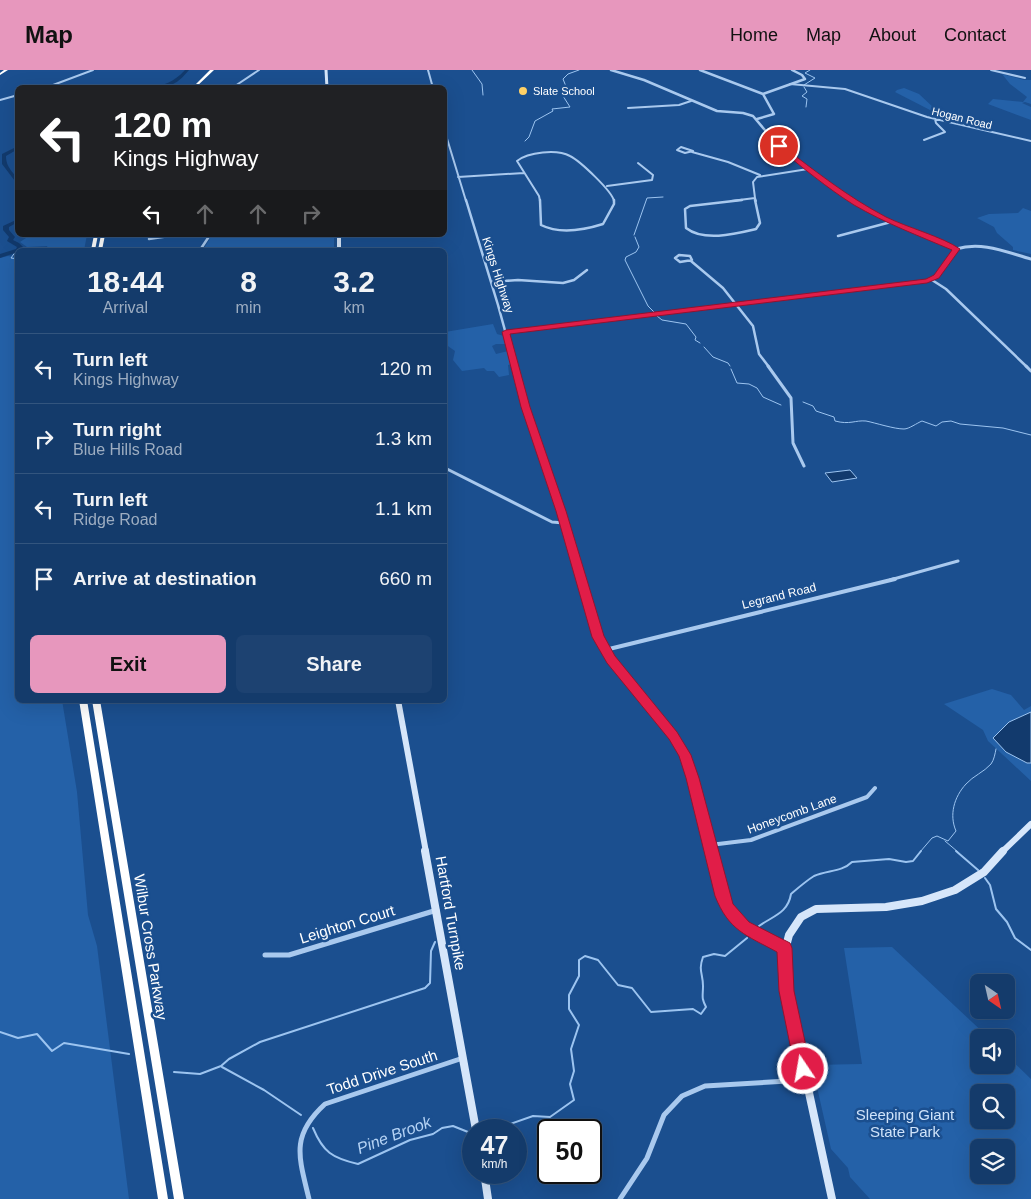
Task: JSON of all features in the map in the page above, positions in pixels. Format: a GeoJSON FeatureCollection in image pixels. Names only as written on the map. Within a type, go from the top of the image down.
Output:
{"type":"FeatureCollection","features":[{"type":"Feature","properties":{"kind":"highway"},"geometry":{"type":"LineString","coordinates":[[0,74],[6,70]]}},
{"type":"Feature","properties":{"kind":"highway"},"geometry":{"type":"LineString","coordinates":[[197,85],[211,72],[217,70]]}},
{"type":"Feature","properties":{"kind":"highway"},"geometry":{"type":"LineString","coordinates":[[201,85],[211,72]]}},
{"type":"Feature","properties":{"kind":"highway"},"geometry":{"type":"LineString","coordinates":[[83,703],[162,1199]]}},
{"type":"Feature","properties":{"kind":"highway","name":"Wilbur Cross Parkway"},"geometry":{"type":"LineString","coordinates":[[96,703],[179,1199]]}},
{"type":"Feature","properties":{"kind":"main road"},"geometry":{"type":"LineString","coordinates":[[326,70],[327,85]]}},
{"type":"Feature","properties":{"kind":"main road","name":"Hartford Turnpike"},"geometry":{"type":"LineString","coordinates":[[399,703],[474,1119]]}},
{"type":"Feature","properties":{"kind":"main road"},"geometry":{"type":"LineString","coordinates":[[832,1199],[786,991],[784,948],[786,939],[797,921],[810,911],[825,908],[873,908],[908,904],[936,897],[964,886],[984,872],[1012,841],[1031,824]]}},
{"type":"Feature","properties":{"kind":"main road"},"geometry":{"type":"LineString","coordinates":[[486,1184],[488,1199]]}},
{"type":"Feature","properties":{"kind":"street"},"geometry":{"type":"LineString","coordinates":[[55,85],[93,70]]}},
{"type":"Feature","properties":{"kind":"street"},"geometry":{"type":"LineString","coordinates":[[236,85],[259,70]]}},
{"type":"Feature","properties":{"kind":"street"},"geometry":{"type":"LineString","coordinates":[[428,70],[431,85]]}},
{"type":"Feature","properties":{"kind":"street"},"geometry":{"type":"LineString","coordinates":[[611,70],[644,80],[717,111],[747,113],[757,118],[780,148],[845,196],[891,222],[956,249]]}},
{"type":"Feature","properties":{"kind":"street"},"geometry":{"type":"LineString","coordinates":[[700,70],[763,94],[774,114],[757,118]]}},
{"type":"Feature","properties":{"kind":"street"},"geometry":{"type":"LineString","coordinates":[[763,94],[806,78],[792,70]]}},
{"type":"Feature","properties":{"kind":"street"},"geometry":{"type":"LineString","coordinates":[[991,70],[1025,78]]}},
{"type":"Feature","properties":{"kind":"street","name":"Hogan Road"},"geometry":{"type":"LineString","coordinates":[[790,84],[842,89],[935,119],[1031,141]]}},
{"type":"Feature","properties":{"kind":"street"},"geometry":{"type":"LineString","coordinates":[[0,100],[15,97]]}},
{"type":"Feature","properties":{"kind":"street"},"geometry":{"type":"LineString","coordinates":[[628,108],[679,105],[691,101]]}},
{"type":"Feature","properties":{"kind":"street"},"geometry":{"type":"LineString","coordinates":[[924,140],[945,132],[936,123],[935,119]]}},
{"type":"Feature","properties":{"kind":"street","name":"Kings Highway"},"geometry":{"type":"LineString","coordinates":[[447,139],[506,332],[526,407],[564,523],[592,621],[605,650],[682,750],[690,769],[722,896],[731,914],[750,931],[784,948]]}},
{"type":"Feature","properties":{"kind":"street"},"geometry":{"type":"LineString","coordinates":[[692,152],[692,149],[688,148],[678,149],[682,153],[692,152],[728,162],[760,176],[808,169]]}},
{"type":"Feature","properties":{"kind":"street"},"geometry":{"type":"LineString","coordinates":[[564,153],[573,157],[607,186],[612,194],[614,202],[605,222],[595,226],[551,230],[541,225],[539,196],[524,172],[517,162],[519,157],[564,153]]}},
{"type":"Feature","properties":{"kind":"street"},"geometry":{"type":"LineString","coordinates":[[607,186],[652,180],[653,175],[638,163]]}},
{"type":"Feature","properties":{"kind":"street"},"geometry":{"type":"LineString","coordinates":[[458,177],[524,172]]}},
{"type":"Feature","properties":{"kind":"street"},"geometry":{"type":"LineString","coordinates":[[755,198],[690,206],[685,209],[686,228],[693,233],[704,235],[756,229],[760,223],[753,182],[760,176]]}},
{"type":"Feature","properties":{"kind":"street"},"geometry":{"type":"LineString","coordinates":[[838,236],[891,222]]}},
{"type":"Feature","properties":{"kind":"street"},"geometry":{"type":"LineString","coordinates":[[149,239],[162,237]]}},
{"type":"Feature","properties":{"kind":"street"},"geometry":{"type":"LineString","coordinates":[[201,248],[209,237]]}},
{"type":"Feature","properties":{"kind":"street"},"geometry":{"type":"LineString","coordinates":[[932,280],[956,249],[967,246],[979,246],[1031,259]]}},
{"type":"Feature","properties":{"kind":"street"},"geometry":{"type":"LineString","coordinates":[[692,261],[681,262],[675,258],[684,254],[692,257],[692,261],[724,288],[754,329],[757,348],[762,358],[791,398],[793,443],[804,466]]}},
{"type":"Feature","properties":{"kind":"street"},"geometry":{"type":"LineString","coordinates":[[491,282],[518,280],[563,283],[574,280],[587,270]]}},
{"type":"Feature","properties":{"kind":"street"},"geometry":{"type":"LineString","coordinates":[[506,332],[932,280],[946,289],[1031,371]]}},
{"type":"Feature","properties":{"kind":"street"},"geometry":{"type":"LineString","coordinates":[[447,469],[546,518],[564,523]]}},
{"type":"Feature","properties":{"kind":"street","name":"Legrand Road"},"geometry":{"type":"LineString","coordinates":[[605,650],[891,580],[958,561]]}},
{"type":"Feature","properties":{"kind":"street","name":"Honeycomb Lane"},"geometry":{"type":"LineString","coordinates":[[710,845],[751,840],[867,797],[875,788]]}},
{"type":"Feature","properties":{"kind":"street","name":"Leighton Court"},"geometry":{"type":"LineString","coordinates":[[265,955],[289,955],[436,910]]}},
{"type":"Feature","properties":{"kind":"street","name":"Todd Drive South"},"geometry":{"type":"LineString","coordinates":[[310,1199],[298,1152],[303,1129],[314,1112],[324,1104],[463,1058]]}},
{"type":"Feature","properties":{"kind":"street"},"geometry":{"type":"LineString","coordinates":[[620,1199],[647,1158],[664,1115],[682,1096],[705,1086],[805,1080]]}},
{"type":"Feature","properties":{"kind":"green space"},"geometry":{"type":"Polygon","coordinates":[[[1002,74],[1031,80],[1031,104],[1022,103],[1031,107],[1031,120],[988,104],[993,99],[1023,102],[1027,97],[1010,84],[1002,74]]]}},
{"type":"Feature","properties":{"kind":"green space"},"geometry":{"type":"Polygon","coordinates":[[[904,88],[919,94],[935,109],[930,110],[895,92],[904,88]]]}},
{"type":"Feature","properties":{"kind":"green space"},"geometry":{"type":"Polygon","coordinates":[[[1023,208],[1031,211],[1031,254],[1013,250],[1013,247],[997,233],[994,227],[977,218],[989,214],[1018,213],[1023,208]]]}},
{"type":"Feature","properties":{"kind":"green space"},"geometry":{"type":"Polygon","coordinates":[[[25,237],[87,237],[84,248],[27,247],[20,242],[26,238],[25,237]]]}},
{"type":"Feature","properties":{"kind":"green space"},"geometry":{"type":"Polygon","coordinates":[[[211,237],[334,237],[334,248],[204,248],[211,237]]]}},
{"type":"Feature","properties":{"kind":"green space"},"geometry":{"type":"Polygon","coordinates":[[[8,256],[15,257],[15,703],[62,703],[77,792],[88,915],[97,946],[129,1199],[0,1199],[0,258],[8,256]]]}},
{"type":"Feature","properties":{"kind":"green space"},"geometry":{"type":"Polygon","coordinates":[[[493,324],[497,334],[504,336],[507,344],[492,346],[496,354],[508,351],[512,364],[508,365],[509,375],[499,377],[494,371],[487,371],[484,368],[462,371],[453,360],[455,351],[447,345],[447,332],[493,324]]]}},
{"type":"Feature","properties":{"kind":"green space"},"geometry":{"type":"Polygon","coordinates":[[[992,689],[1011,695],[1024,710],[1031,706],[1031,781],[988,741],[983,730],[944,704],[992,689]]]}},
{"type":"Feature","properties":{"kind":"green space","name":"Sleeping Giant State Park"},"geometry":{"type":"Polygon","coordinates":[[[892,947],[979,1029],[970,1029],[970,1074],[1015,1074],[1015,1064],[1031,1079],[1031,1199],[870,1199],[850,1177],[848,1168],[831,1149],[812,1065],[862,1064],[844,948],[892,947]]]}},
{"type":"Feature","properties":{"kind":"shaded area"},"geometry":{"type":"Polygon","coordinates":[[[850,470],[857,478],[832,482],[825,473],[850,470]]]}},
{"type":"Feature","properties":{"kind":"shaded area"},"geometry":{"type":"Polygon","coordinates":[[[1031,712],[1031,763],[1027,763],[1006,752],[993,738],[1009,722],[1031,712]]]}},
{"type":"Feature","properties":{"kind":"waterway"},"geometry":{"type":"LineString","coordinates":[[170,85],[178,80],[187,70]]}},
{"type":"Feature","properties":{"kind":"waterway"},"geometry":{"type":"LineString","coordinates":[[472,70],[482,84],[483,95]]}},
{"type":"Feature","properties":{"kind":"waterway"},"geometry":{"type":"LineString","coordinates":[[525,141],[529,137],[535,121],[553,111],[552,109],[570,107],[563,96],[568,95],[564,91],[567,89],[563,79],[568,74],[579,70]]}},
{"type":"Feature","properties":{"kind":"waterway"},"geometry":{"type":"LineString","coordinates":[[804,85],[815,78],[805,73],[810,70]]}},
{"type":"Feature","properties":{"kind":"waterway"},"geometry":{"type":"LineString","coordinates":[[127,85],[137,85]]}},
{"type":"Feature","properties":{"kind":"waterway"},"geometry":{"type":"LineString","coordinates":[[804,87],[807,92],[802,96],[807,99],[806,107]]}},
{"type":"Feature","properties":{"kind":"waterway"},"geometry":{"type":"LineString","coordinates":[[15,149],[4,155],[4,164],[15,180]]}},
{"type":"Feature","properties":{"kind":"waterway"},"geometry":{"type":"LineString","coordinates":[[634,235],[647,198],[663,197]]}},
{"type":"Feature","properties":{"kind":"waterway"},"geometry":{"type":"LineString","coordinates":[[15,222],[6,226],[6,230],[12,237],[10,241],[17,244],[19,248]]}},
{"type":"Feature","properties":{"kind":"waterway"},"geometry":{"type":"LineString","coordinates":[[635,237],[639,247],[636,252],[626,257],[625,260],[648,306],[654,312]]}},
{"type":"Feature","properties":{"kind":"waterway"},"geometry":{"type":"LineString","coordinates":[[0,256],[15,251]]}},
{"type":"Feature","properties":{"kind":"waterway"},"geometry":{"type":"LineString","coordinates":[[15,252],[11,258],[15,259]]}},
{"type":"Feature","properties":{"kind":"waterway"},"geometry":{"type":"LineString","coordinates":[[657,316],[662,320],[686,324],[696,337],[695,340],[700,343]]}},
{"type":"Feature","properties":{"kind":"waterway"},"geometry":{"type":"LineString","coordinates":[[704,347],[713,357],[728,363],[730,366]]}},
{"type":"Feature","properties":{"kind":"waterway"},"geometry":{"type":"LineString","coordinates":[[731,369],[737,383],[749,384],[757,388],[763,397],[781,405]]}},
{"type":"Feature","properties":{"kind":"waterway"},"geometry":{"type":"LineString","coordinates":[[803,402],[813,406],[816,411],[834,417],[835,421],[840,422],[866,421],[904,429],[922,421],[936,426],[942,422],[951,421],[960,424],[1003,428],[1031,435]]}},
{"type":"Feature","properties":{"kind":"waterway","name":"Pine Brook"},"geometry":{"type":"LineString","coordinates":[[920,852],[932,838],[937,836],[948,841],[956,831],[953,813],[958,795],[969,781],[991,764],[996,749]]}},
{"type":"Feature","properties":{"kind":"waterway"},"geometry":{"type":"LineString","coordinates":[[945,841],[958,852]]}},
{"type":"Feature","properties":{"kind":"waterway","name":"Pine Brook"},"geometry":{"type":"LineString","coordinates":[[759,926],[783,910],[787,906],[791,894],[814,876],[844,868],[852,862],[889,859],[906,862],[913,861],[921,851]]}},
{"type":"Feature","properties":{"kind":"waterway"},"geometry":{"type":"LineString","coordinates":[[956,851],[978,870]]}},
{"type":"Feature","properties":{"kind":"waterway"},"geometry":{"type":"LineString","coordinates":[[985,878],[990,885],[996,909],[1007,922],[1015,938],[1031,950]]}},
{"type":"Feature","properties":{"kind":"waterway","name":"Pine Brook"},"geometry":{"type":"LineString","coordinates":[[524,1119],[533,1116],[550,1117],[574,1100],[570,1084],[574,1071],[571,1049],[579,1025],[569,1009],[569,995],[579,976],[579,960],[585,956],[598,960],[618,985],[632,988],[651,1012],[693,1009],[701,1014],[706,1007],[703,999],[701,969],[703,957],[714,954],[725,956],[747,938]]}},
{"type":"Feature","properties":{"kind":"waterway"},"geometry":{"type":"LineString","coordinates":[[174,1072],[200,1074],[221,1066],[229,1059],[260,1042],[425,988],[430,983],[431,951],[435,942]]}},
{"type":"Feature","properties":{"kind":"waterway","name":"Pine Brook"},"geometry":{"type":"LineString","coordinates":[[0,1032],[18,1038],[37,1034],[52,1051],[64,1043],[129,1054]]}},
{"type":"Feature","properties":{"kind":"waterway","name":"Pine Brook"},"geometry":{"type":"LineString","coordinates":[[222,1067],[264,1090],[301,1115]]}},
{"type":"Feature","properties":{"kind":"waterway","name":"Pine Brook"},"geometry":{"type":"LineString","coordinates":[[313,1128],[321,1143],[330,1153],[341,1159],[358,1164],[410,1140],[433,1134],[442,1128],[453,1126],[462,1130]]}},
{"type":"Feature","properties":{"kind":"place","name":"Slate School"},"geometry":{"type":"Point","coordinates":[523,91]}},
{"type":"Feature","properties":{"kind":"route"},"geometry":{"type":"LineString","coordinates":[[779,146],[835,190],[858,204],[885,219],[956,249],[936,277],[927,281],[506,332],[520,388],[545,468],[561,511],[598,637],[611,660],[673,736],[685,755],[693,778],[722,896],[728,909],[738,922],[750,931],[784,948],[786,991],[803,1069]]}}]}
